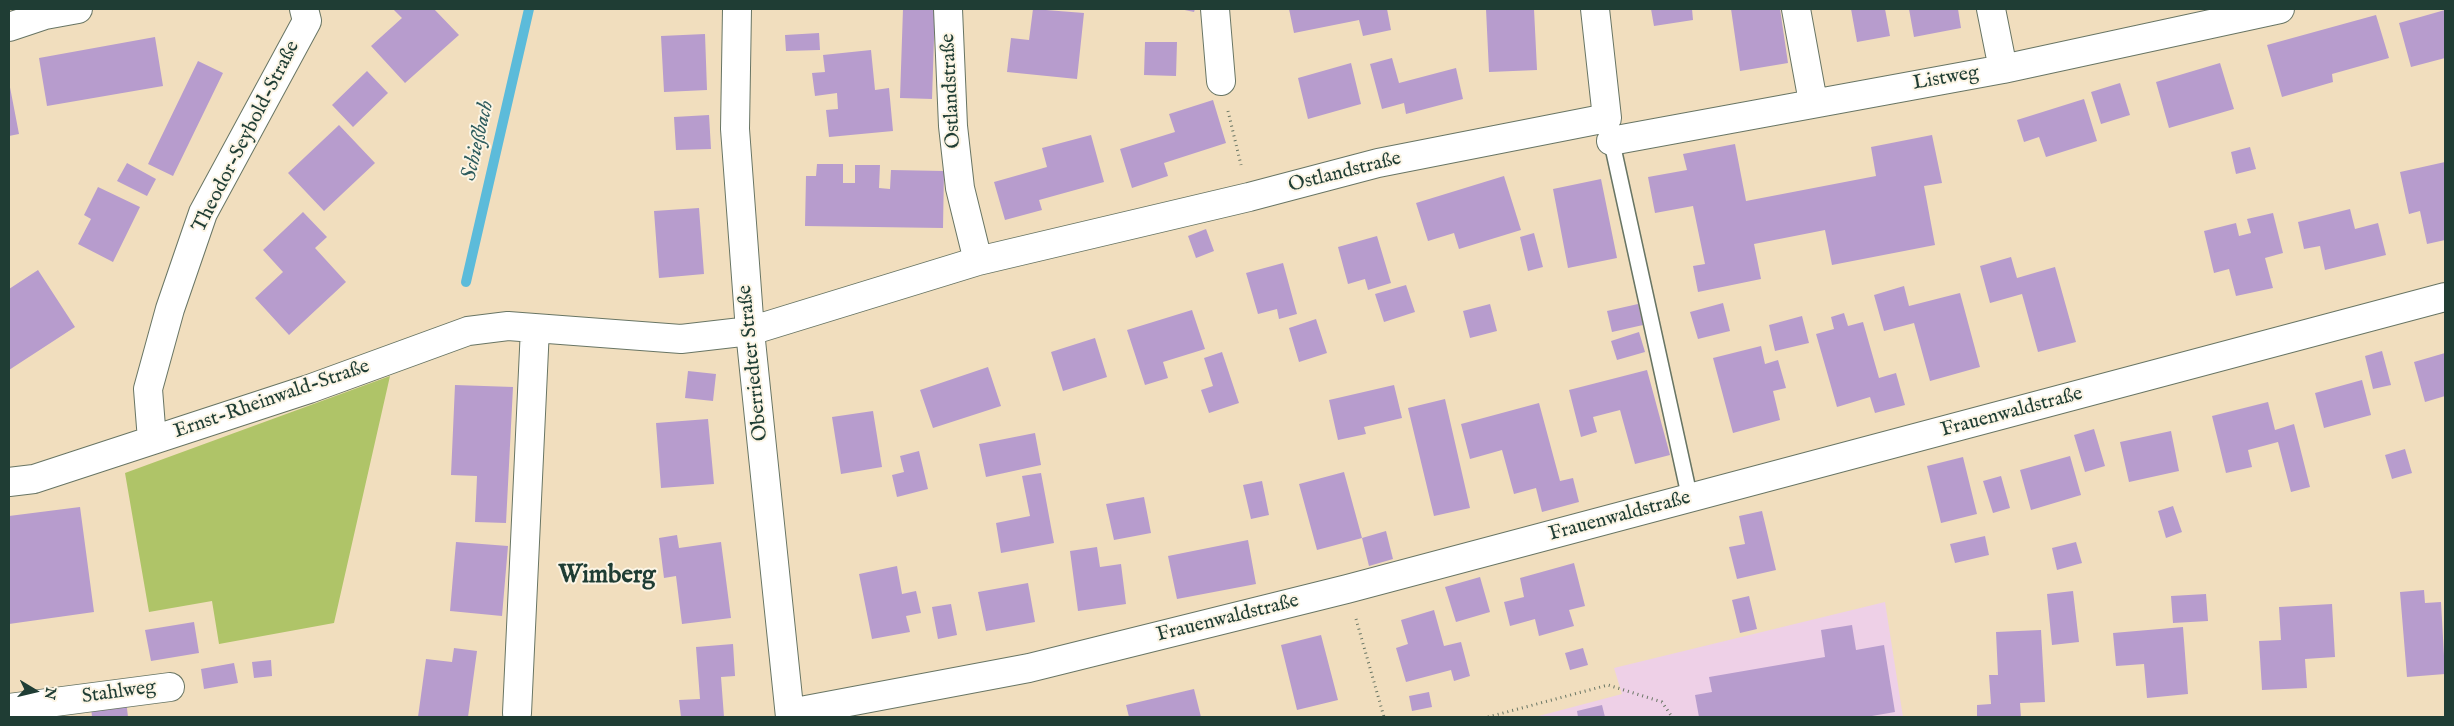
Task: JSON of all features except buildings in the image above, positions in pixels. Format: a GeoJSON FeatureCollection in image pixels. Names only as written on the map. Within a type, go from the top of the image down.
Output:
{"type":"FeatureCollection","features":[{"type":"Feature","properties":{"kind":"street"},"geometry":{"type":"LineString","coordinates":[[9,28],[45,12],[78,9]]}},
{"type":"Feature","properties":{"kind":"street","name":"Theodor-Seybold-Straße"},"geometry":{"type":"LineString","coordinates":[[152,440],[148,389],[170,309],[203,213],[307,21],[304,9]]}},
{"type":"Feature","properties":{"kind":"street","name":"Oberriedter Straße"},"geometry":{"type":"LineString","coordinates":[[737,9],[735,129],[750,331],[790,715]]}},
{"type":"Feature","properties":{"kind":"street","name":"Ostlandstraße"},"geometry":{"type":"LineString","coordinates":[[948,9],[953,126],[958,170],[978,261]]}},
{"type":"Feature","properties":{"kind":"street"},"geometry":{"type":"LineString","coordinates":[[1215,9],[1221,81]]}},
{"type":"Feature","properties":{"kind":"street"},"geometry":{"type":"LineString","coordinates":[[1595,9],[1609,129]]}},
{"type":"Feature","properties":{"kind":"street"},"geometry":{"type":"LineString","coordinates":[[1796,9],[1813,102]]}},
{"type":"Feature","properties":{"kind":"street"},"geometry":{"type":"LineString","coordinates":[[1990,9],[2003,69]]}},
{"type":"Feature","properties":{"kind":"street","name":"Listweg"},"geometry":{"type":"LineString","coordinates":[[1609,129],[1813,102],[2003,69],[2186,19],[2280,9]]}},
{"type":"Feature","properties":{"kind":"street","name":"Ostlandstraße"},"geometry":{"type":"LineString","coordinates":[[750,331],[978,261],[1249,197],[1378,163],[1609,129]]}},
{"type":"Feature","properties":{"kind":"street","name":"Frauenwaldstraße"},"geometry":{"type":"LineString","coordinates":[[790,715],[1029,668],[1347,589],[2445,297]]}},
{"type":"Feature","properties":{"kind":"street","name":"Ernst-Rheinwald-Straße"},"geometry":{"type":"LineString","coordinates":[[9,482],[34,479],[309,390],[468,330],[508,326],[682,339],[750,331]]}},
{"type":"Feature","properties":{"kind":"street"},"geometry":{"type":"LineString","coordinates":[[517,714],[535,328]]}},
{"type":"Feature","properties":{"kind":"street","name":"Stahlweg"},"geometry":{"type":"LineString","coordinates":[[9,708],[170,687]]}},
{"type":"Feature","properties":{"kind":"lane"},"geometry":{"type":"LineString","coordinates":[[1609,129],[1690,499]]}},
{"type":"Feature","properties":{"kind":"path"},"geometry":{"type":"LineString","coordinates":[[1221,81],[1249,197]]}},
{"type":"Feature","properties":{"kind":"path"},"geometry":{"type":"LineString","coordinates":[[1347,589],[1384,717]]}},
{"type":"Feature","properties":{"kind":"path"},"geometry":{"type":"LineString","coordinates":[[1488,717],[1608,685],[1662,702],[1672,717]]}},
{"type":"Feature","properties":{"kind":"shaded area"},"geometry":{"type":"Polygon","coordinates":[[[1885,602],[1903,717],[1535,717],[1622,694],[1614,668],[1885,602]]]}},
{"type":"Feature","properties":{"kind":"green space"},"geometry":{"type":"Polygon","coordinates":[[[390,376],[334,623],[219,644],[212,601],[149,612],[125,473],[390,376]]]}},
{"type":"Feature","properties":{"kind":"waterway","name":"Schießbach"},"geometry":{"type":"LineString","coordinates":[[466,282],[529,9]]}},
{"type":"Feature","properties":{"kind":"district","name":"Wimberg"},"geometry":{"type":"Point","coordinates":[607,577]}}]}
